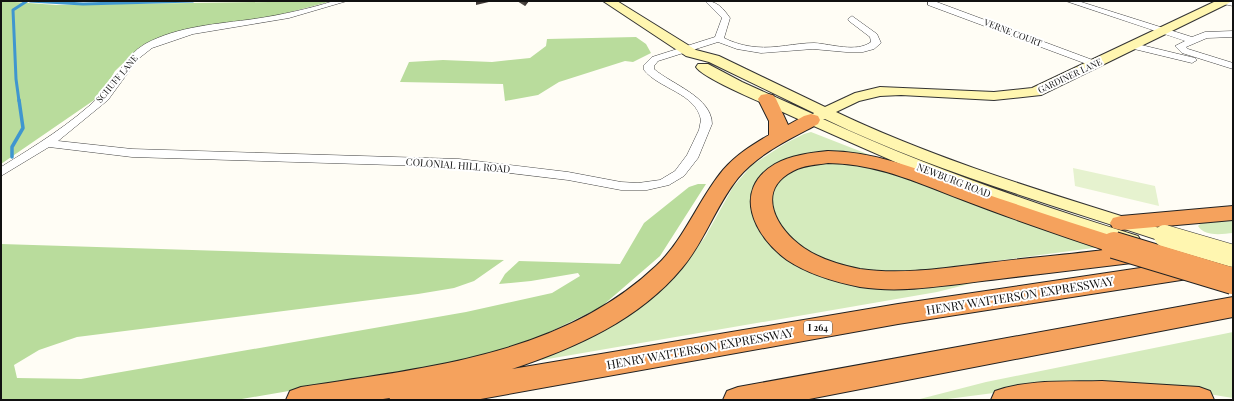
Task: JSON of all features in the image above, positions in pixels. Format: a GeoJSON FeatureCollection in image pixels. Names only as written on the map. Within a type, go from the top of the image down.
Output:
{"type":"FeatureCollection","features":[{"type":"Feature","properties":{"kind":"highway"},"geometry":{"type":"LineString","coordinates":[[767,99],[770,109],[776,114],[780,122],[778,139]]}},
{"type":"Feature","properties":{"kind":"highway"},"geometry":{"type":"LineString","coordinates":[[301,400],[495,364],[554,344],[603,319],[646,290],[664,273],[690,242],[731,174],[755,153],[818,116]]}},
{"type":"Feature","properties":{"kind":"highway"},"geometry":{"type":"LineString","coordinates":[[1233,246],[1208,245],[1085,261],[905,280],[876,281],[850,277],[826,269],[805,260],[791,251],[780,242],[765,220],[761,208],[760,197],[763,188],[769,179],[786,166],[812,158],[851,157],[893,166],[958,192],[1118,234],[1233,281]]}},
{"type":"Feature","properties":{"kind":"highway"},"geometry":{"type":"LineString","coordinates":[[1118,234],[1233,213]]}},
{"type":"Feature","properties":{"kind":"highway","name":"HENRY WATTERSON EXPRESSWAY"},"geometry":{"type":"LineString","coordinates":[[404,400],[898,314],[1233,262]]}},
{"type":"Feature","properties":{"kind":"highway"},"geometry":{"type":"LineString","coordinates":[[738,400],[1233,307]]}},
{"type":"Feature","properties":{"kind":"highway"},"geometry":{"type":"LineString","coordinates":[[1006,400],[1026,397],[1098,393],[1160,396],[1199,400]]}},
{"type":"Feature","properties":{"kind":"main road","name":"NEWBURG ROAD"},"geometry":{"type":"LineString","coordinates":[[608,1],[688,51],[703,67],[767,99],[861,130],[1000,182],[1118,234],[1165,236],[1233,256]]}},
{"type":"Feature","properties":{"kind":"main road","name":"GARDINER LANE"},"geometry":{"type":"LineString","coordinates":[[818,116],[855,98],[877,92],[905,91],[990,96],[1021,95],[1044,89],[1224,1]]}},
{"type":"Feature","properties":{"kind":"main road","name":"NEWBURG ROAD"},"geometry":{"type":"LineString","coordinates":[[688,51],[714,59],[818,116],[876,150],[998,197],[1143,245],[1233,272]]}},
{"type":"Feature","properties":{"kind":"street","name":"SCHUFF LANE"},"geometry":{"type":"LineString","coordinates":[[1,172],[48,143],[97,104],[112,88],[130,62],[142,50],[156,43],[181,34],[282,17],[344,1]]}},
{"type":"Feature","properties":{"kind":"street"},"geometry":{"type":"LineString","coordinates":[[709,1],[721,11],[726,18],[719,39]]}},
{"type":"Feature","properties":{"kind":"street"},"geometry":{"type":"LineString","coordinates":[[1070,1],[1192,40]]}},
{"type":"Feature","properties":{"kind":"street"},"geometry":{"type":"LineString","coordinates":[[1224,1],[1233,4]]}},
{"type":"Feature","properties":{"kind":"street","name":"VERNE COURT"},"geometry":{"type":"LineString","coordinates":[[931,2],[1095,64]]}},
{"type":"Feature","properties":{"kind":"street"},"geometry":{"type":"LineString","coordinates":[[688,51],[719,39],[749,49],[763,51],[812,46],[856,50],[873,46],[876,42],[874,36],[852,20]]}},
{"type":"Feature","properties":{"kind":"street"},"geometry":{"type":"LineString","coordinates":[[1233,34],[1205,35],[1180,46],[1181,48],[1233,66]]}},
{"type":"Feature","properties":{"kind":"street"},"geometry":{"type":"LineString","coordinates":[[1133,46],[1173,54],[1233,73]]}},
{"type":"Feature","properties":{"kind":"street","name":"COLONIAL HILL ROAD"},"geometry":{"type":"LineString","coordinates":[[48,143],[107,152],[144,154],[459,163],[568,176],[621,186],[647,186],[668,180],[686,167],[706,127],[706,116],[700,107],[652,73],[648,67],[655,59],[688,51]]}},
{"type":"Feature","properties":{"kind":"green space"},"geometry":{"type":"Polygon","coordinates":[[[1,1],[56,5],[332,1],[272,17],[159,38],[138,49],[115,71],[100,96],[1,164],[1,1]]]}},
{"type":"Feature","properties":{"kind":"green space"},"geometry":{"type":"Polygon","coordinates":[[[636,37],[646,44],[651,53],[633,62],[625,61],[559,82],[538,95],[505,101],[503,84],[400,82],[409,62],[443,60],[492,62],[530,58],[546,46],[547,39],[636,37]]]}},
{"type":"Feature","properties":{"kind":"green space"},"geometry":{"type":"Polygon","coordinates":[[[811,132],[875,157],[819,153],[754,193],[808,267],[978,279],[981,281],[937,292],[542,360],[540,357],[687,261],[705,237],[733,187],[752,165],[786,143],[811,132]]]}},
{"type":"Feature","properties":{"kind":"green space"},"geometry":{"type":"Polygon","coordinates":[[[829,161],[866,164],[1101,247],[895,274],[836,266],[801,249],[779,228],[769,198],[772,189],[785,174],[805,165],[829,161]]]}},
{"type":"Feature","properties":{"kind":"green space"},"geometry":{"type":"Polygon","coordinates":[[[1073,168],[1155,186],[1159,206],[1075,186],[1073,168]]]}},
{"type":"Feature","properties":{"kind":"green space"},"geometry":{"type":"Polygon","coordinates":[[[698,184],[706,184],[660,256],[601,307],[529,342],[474,359],[236,400],[1,400],[1,244],[504,260],[474,281],[454,288],[418,294],[77,337],[39,350],[14,365],[17,378],[81,379],[466,312],[552,293],[580,276],[578,273],[531,281],[499,284],[505,274],[519,261],[620,264],[644,223],[689,187],[698,184]]]}},
{"type":"Feature","properties":{"kind":"green space"},"geometry":{"type":"Polygon","coordinates":[[[1233,221],[1233,233],[1209,233],[1201,230],[1198,226],[1201,223],[1233,221]]]}},
{"type":"Feature","properties":{"kind":"green space"},"geometry":{"type":"Polygon","coordinates":[[[1233,332],[1233,398],[1202,393],[1009,391],[940,400],[916,400],[986,382],[1233,332]]]}},
{"type":"Feature","properties":{"kind":"waterway"},"geometry":{"type":"LineString","coordinates":[[19,101],[16,79],[13,10],[27,1]]}},
{"type":"Feature","properties":{"kind":"waterway"},"geometry":{"type":"LineString","coordinates":[[30,1],[83,4],[193,1]]}},
{"type":"Feature","properties":{"kind":"waterway"},"geometry":{"type":"LineString","coordinates":[[12,157],[12,147],[23,128],[19,100]]}}]}
